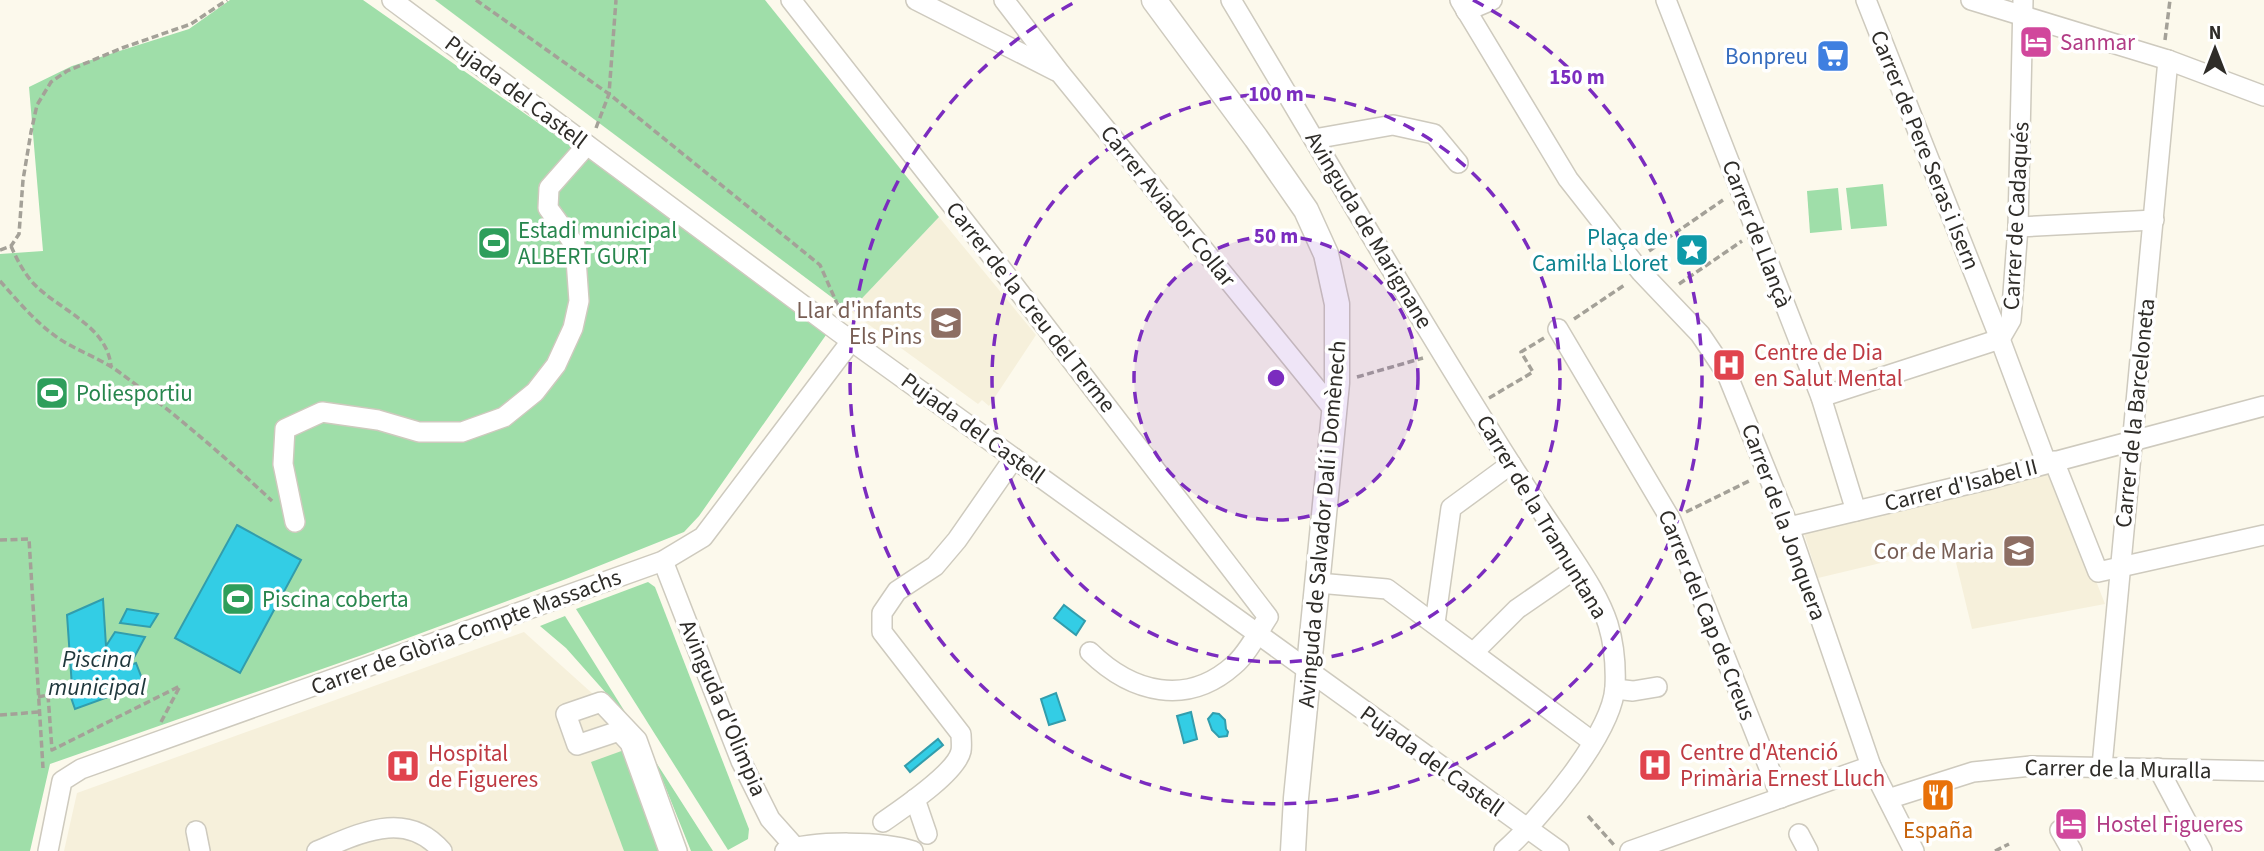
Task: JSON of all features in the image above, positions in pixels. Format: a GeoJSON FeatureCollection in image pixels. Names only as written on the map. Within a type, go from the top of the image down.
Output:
{"type":"FeatureCollection","features":[{"type":"Feature","properties":{"kind":"main road","name":"Avinguda de Salvador Dalí i Domènech"},"geometry":{"type":"LineString","coordinates":[[1154,0],[1288,182],[1321,241],[1337,304],[1337,383],[1293,851]]}},
{"type":"Feature","properties":{"kind":"street","name":"Pujada del Castell"},"geometry":{"type":"LineString","coordinates":[[392,0],[1256,635],[1559,851]]}},
{"type":"Feature","properties":{"kind":"street","name":"Carrer de la Creu del Terme"},"geometry":{"type":"LineString","coordinates":[[792,0],[1268,617],[1256,635]]}},
{"type":"Feature","properties":{"kind":"street"},"geometry":{"type":"LineString","coordinates":[[916,0],[1060,73]]}},
{"type":"Feature","properties":{"kind":"street","name":"Carrer Aviador Collar"},"geometry":{"type":"LineString","coordinates":[[1004,0],[1060,73],[1334,410]]}},
{"type":"Feature","properties":{"kind":"street","name":"Avinguda de Marignane"},"geometry":{"type":"LineString","coordinates":[[1231,0],[1442,353]]}},
{"type":"Feature","properties":{"kind":"street"},"geometry":{"type":"LineString","coordinates":[[1463,5],[1492,0]]}},
{"type":"Feature","properties":{"kind":"street","name":"Carrer de Llançà"},"geometry":{"type":"LineString","coordinates":[[1666,0],[1821,397],[1856,511]]}},
{"type":"Feature","properties":{"kind":"street","name":"Carrer de Pere Seras i Isern"},"geometry":{"type":"LineString","coordinates":[[1866,0],[2000,339]]}},
{"type":"Feature","properties":{"kind":"street"},"geometry":{"type":"LineString","coordinates":[[1971,0],[2023,7],[2264,96]]}},
{"type":"Feature","properties":{"kind":"street","name":"Carrer de la Jonquera"},"geometry":{"type":"LineString","coordinates":[[1463,5],[1569,179],[1633,262],[1700,334],[1727,374],[1789,527],[1871,766],[1914,851]]}},
{"type":"Feature","properties":{"kind":"street","name":"Carrer de Cadaqués"},"geometry":{"type":"LineString","coordinates":[[2023,7],[2018,227],[2011,320],[2000,339],[2098,572],[2119,568]]}},
{"type":"Feature","properties":{"kind":"street","name":"Carrer de la Barceloneta"},"geometry":{"type":"LineString","coordinates":[[2102,766],[2154,220],[2165,60]]}},
{"type":"Feature","properties":{"kind":"street"},"geometry":{"type":"LineString","coordinates":[[1314,139],[1393,125],[1434,134],[1458,163]]}},
{"type":"Feature","properties":{"kind":"street"},"geometry":{"type":"LineString","coordinates":[[295,522],[283,464],[285,429],[322,412],[378,420],[419,432],[462,432],[504,417],[535,392],[556,365],[573,328],[579,302],[575,245],[548,208],[549,188],[587,145]]}},
{"type":"Feature","properties":{"kind":"street"},"geometry":{"type":"LineString","coordinates":[[2018,227],[2154,220]]}},
{"type":"Feature","properties":{"kind":"street","name":"Carrer del Cap de Creus"},"geometry":{"type":"LineString","coordinates":[[1558,329],[1671,520],[1781,798]]}},
{"type":"Feature","properties":{"kind":"street"},"geometry":{"type":"LineString","coordinates":[[1821,397],[2000,339]]}},
{"type":"Feature","properties":{"kind":"street","name":"Carrer de Glòria Compte Massachs"},"geometry":{"type":"LineString","coordinates":[[47,851],[62,781],[81,769],[663,561],[703,537],[852,340]]}},
{"type":"Feature","properties":{"kind":"street","name":"Carrer de la Tramuntana"},"geometry":{"type":"LineString","coordinates":[[1442,353],[1578,567],[1608,623],[1614,653],[1615,689],[1611,709],[1593,742],[1527,830],[1504,851]]}},
{"type":"Feature","properties":{"kind":"street","name":"Carrer d'Isabel II"},"geometry":{"type":"LineString","coordinates":[[1789,527],[1986,480],[2264,406]]}},
{"type":"Feature","properties":{"kind":"street"},"geometry":{"type":"LineString","coordinates":[[883,822],[954,765],[962,750],[961,734],[882,632],[882,613],[897,591],[935,566],[957,540],[1014,458]]}},
{"type":"Feature","properties":{"kind":"street"},"geometry":{"type":"LineString","coordinates":[[1435,623],[1451,508],[1511,464]]}},
{"type":"Feature","properties":{"kind":"street"},"geometry":{"type":"LineString","coordinates":[[2119,568],[2264,534]]}},
{"type":"Feature","properties":{"kind":"street","name":"Avinguda d'Olimpia"},"geometry":{"type":"LineString","coordinates":[[663,561],[741,761],[770,819],[790,849]]}},
{"type":"Feature","properties":{"kind":"street"},"geometry":{"type":"LineString","coordinates":[[1474,652],[1517,609],[1578,567]]}},
{"type":"Feature","properties":{"kind":"street"},"geometry":{"type":"LineString","coordinates":[[1318,583],[1387,589],[1593,742]]}},
{"type":"Feature","properties":{"kind":"street"},"geometry":{"type":"LineString","coordinates":[[1090,652],[1121,677],[1166,692],[1194,688],[1217,678],[1237,664],[1256,635]]}},
{"type":"Feature","properties":{"kind":"street"},"geometry":{"type":"LineString","coordinates":[[1615,689],[1633,691],[1657,687]]}},
{"type":"Feature","properties":{"kind":"street"},"geometry":{"type":"LineString","coordinates":[[669,851],[630,743],[619,731],[577,746],[566,714],[601,702],[637,740],[677,851]]}},
{"type":"Feature","properties":{"kind":"street"},"geometry":{"type":"LineString","coordinates":[[1623,849],[1871,766]]}},
{"type":"Feature","properties":{"kind":"street","name":"Carrer de la Muralla"},"geometry":{"type":"LineString","coordinates":[[1888,799],[1973,772],[2031,766],[2264,771]]}},
{"type":"Feature","properties":{"kind":"street"},"geometry":{"type":"LineString","coordinates":[[2158,768],[2202,851]]}},
{"type":"Feature","properties":{"kind":"street"},"geometry":{"type":"LineString","coordinates":[[915,799],[927,834]]}},
{"type":"Feature","properties":{"kind":"street"},"geometry":{"type":"LineString","coordinates":[[317,851],[392,826],[413,829],[423,834],[442,851]]}},
{"type":"Feature","properties":{"kind":"street"},"geometry":{"type":"LineString","coordinates":[[2060,830],[2072,851]]}},
{"type":"Feature","properties":{"kind":"street"},"geometry":{"type":"LineString","coordinates":[[196,831],[200,851]]}},
{"type":"Feature","properties":{"kind":"street"},"geometry":{"type":"LineString","coordinates":[[790,849],[853,843],[913,851]]}},
{"type":"Feature","properties":{"kind":"path"},"geometry":{"type":"LineString","coordinates":[[0,250],[11,246],[19,234],[25,166],[37,104],[56,77],[122,48],[191,24],[227,0]]}},
{"type":"Feature","properties":{"kind":"path"},"geometry":{"type":"LineString","coordinates":[[476,0],[609,94],[820,265],[841,311]]}},
{"type":"Feature","properties":{"kind":"path"},"geometry":{"type":"LineString","coordinates":[[587,145],[609,94],[616,0]]}},
{"type":"Feature","properties":{"kind":"path"},"geometry":{"type":"LineString","coordinates":[[2165,60],[2170,0]]}},
{"type":"Feature","properties":{"kind":"path"},"geometry":{"type":"LineString","coordinates":[[1633,262],[1739,189]]}},
{"type":"Feature","properties":{"kind":"path"},"geometry":{"type":"LineString","coordinates":[[1695,273],[1738,243]]}},
{"type":"Feature","properties":{"kind":"path"},"geometry":{"type":"LineString","coordinates":[[11,246],[17,262],[34,284],[98,336],[110,354],[111,367]]}},
{"type":"Feature","properties":{"kind":"path"},"geometry":{"type":"LineString","coordinates":[[0,281],[23,308],[59,338],[111,367],[157,401],[220,452],[295,522]]}},
{"type":"Feature","properties":{"kind":"path"},"geometry":{"type":"LineString","coordinates":[[1475,407],[1533,372],[1521,352],[1617,291]]}},
{"type":"Feature","properties":{"kind":"path"},"geometry":{"type":"LineString","coordinates":[[1337,383],[1442,353]]}},
{"type":"Feature","properties":{"kind":"path"},"geometry":{"type":"LineString","coordinates":[[1671,520],[1768,472]]}},
{"type":"Feature","properties":{"kind":"path"},"geometry":{"type":"LineString","coordinates":[[0,540],[29,539],[43,768]]}},
{"type":"Feature","properties":{"kind":"path"},"geometry":{"type":"LineString","coordinates":[[38,697],[48,695],[52,750],[180,686],[162,720]]}},
{"type":"Feature","properties":{"kind":"path"},"geometry":{"type":"LineString","coordinates":[[0,715],[39,712]]}},
{"type":"Feature","properties":{"kind":"path"},"geometry":{"type":"LineString","coordinates":[[1588,816],[1623,849]]}},
{"type":"Feature","properties":{"kind":"path"},"geometry":{"type":"LineString","coordinates":[[1995,851],[2007,847]]}},
{"type":"Feature","properties":{"kind":"shaded area","name":"Llar d'infants Els Pins"},"geometry":{"type":"Polygon","coordinates":[[[939,217],[1036,335],[989,406],[982,400],[978,404],[850,311],[939,217]]]}},
{"type":"Feature","properties":{"kind":"shaded area","name":"Cor de Maria"},"geometry":{"type":"Polygon","coordinates":[[[2052,468],[2105,604],[1972,629],[1952,546],[1818,578],[1803,530],[2052,468]]]}},
{"type":"Feature","properties":{"kind":"shaded area","name":"Hospital de Figueres"},"geometry":{"type":"Polygon","coordinates":[[[524,632],[643,739],[689,851],[64,851],[77,793],[524,632]]]}},
{"type":"Feature","properties":{"kind":"green space"},"geometry":{"type":"Polygon","coordinates":[[[230,0],[363,0],[608,172],[826,335],[699,516],[684,532],[365,654],[50,764],[30,851],[0,851],[0,254],[43,251],[29,87],[72,66],[189,29],[230,0]]]}},
{"type":"Feature","properties":{"kind":"green space"},"geometry":{"type":"Polygon","coordinates":[[[435,0],[765,0],[939,217],[850,311],[435,0]]]}},
{"type":"Feature","properties":{"kind":"green space"},"geometry":{"type":"Polygon","coordinates":[[[1883,184],[1887,226],[1851,229],[1846,188],[1883,184]]]}},
{"type":"Feature","properties":{"kind":"green space"},"geometry":{"type":"Polygon","coordinates":[[[1838,188],[1842,230],[1810,233],[1807,191],[1838,188]]]}},
{"type":"Feature","properties":{"kind":"green space"},"geometry":{"type":"Polygon","coordinates":[[[648,582],[655,587],[749,829],[748,839],[728,850],[576,609],[648,582]]]}},
{"type":"Feature","properties":{"kind":"green space"},"geometry":{"type":"Polygon","coordinates":[[[565,616],[630,720],[566,648],[540,626],[565,616]]]}},
{"type":"Feature","properties":{"kind":"green space"},"geometry":{"type":"Polygon","coordinates":[[[643,742],[713,851],[691,851],[659,771],[656,772],[643,742]]]}},
{"type":"Feature","properties":{"kind":"green space"},"geometry":{"type":"Polygon","coordinates":[[[627,749],[663,851],[624,851],[591,762],[627,749]]]}},
{"type":"Feature","properties":{"kind":"water","name":"Piscina coberta"},"geometry":{"type":"Polygon","coordinates":[[[237,525],[301,560],[240,673],[175,638],[237,525]]]}},
{"type":"Feature","properties":{"kind":"water","name":"Piscina municipal"},"geometry":{"type":"Polygon","coordinates":[[[103,599],[106,646],[115,632],[145,637],[130,665],[136,663],[144,684],[75,709],[68,689],[72,687],[67,615],[103,599]]]}},
{"type":"Feature","properties":{"kind":"water"},"geometry":{"type":"Polygon","coordinates":[[[1064,605],[1085,621],[1076,635],[1054,618],[1064,605]]]}},
{"type":"Feature","properties":{"kind":"water"},"geometry":{"type":"Polygon","coordinates":[[[127,609],[158,614],[150,627],[120,623],[127,609]]]}},
{"type":"Feature","properties":{"kind":"water"},"geometry":{"type":"Polygon","coordinates":[[[1056,693],[1065,720],[1049,725],[1041,699],[1056,693]]]}},
{"type":"Feature","properties":{"kind":"water"},"geometry":{"type":"Polygon","coordinates":[[[1191,712],[1197,739],[1184,743],[1177,716],[1191,712]]]}},
{"type":"Feature","properties":{"kind":"water"},"geometry":{"type":"Polygon","coordinates":[[[1213,713],[1219,714],[1225,720],[1227,736],[1219,737],[1212,730],[1208,719],[1213,713]]]}},
{"type":"Feature","properties":{"kind":"water"},"geometry":{"type":"Polygon","coordinates":[[[938,739],[943,745],[910,772],[905,766],[938,739]]]}},
{"type":"Feature","properties":{"kind":"place","name":"Sanmar"},"geometry":{"type":"Point","coordinates":[2036,42]}},
{"type":"Feature","properties":{"kind":"place","name":"Bonpreu"},"geometry":{"type":"Point","coordinates":[1833,56]}},
{"type":"Feature","properties":{"kind":"place","name":"Estadi municipal ALBERT GURT"},"geometry":{"type":"Point","coordinates":[494,243]}},
{"type":"Feature","properties":{"kind":"place","name":"Plaça de Camil·la Lloret"},"geometry":{"type":"Point","coordinates":[1692,250]}},
{"type":"Feature","properties":{"kind":"place","name":"Llar d'infants Els Pins"},"geometry":{"type":"Point","coordinates":[946,323]}},
{"type":"Feature","properties":{"kind":"place","name":"Centre de Dia en Salut Mental"},"geometry":{"type":"Point","coordinates":[1729,365]}},
{"type":"Feature","properties":{"kind":"place","name":"Poliesportiu"},"geometry":{"type":"Point","coordinates":[52,393]}},
{"type":"Feature","properties":{"kind":"place","name":"Cor de Maria"},"geometry":{"type":"Point","coordinates":[2019,551]}},
{"type":"Feature","properties":{"kind":"place","name":"Piscina coberta"},"geometry":{"type":"Point","coordinates":[238,599]}},
{"type":"Feature","properties":{"kind":"place","name":"Centre d'Atenció Primària Ernest Lluch"},"geometry":{"type":"Point","coordinates":[1655,765]}},
{"type":"Feature","properties":{"kind":"place","name":"Hospital de Figueres"},"geometry":{"type":"Point","coordinates":[403,766]}},
{"type":"Feature","properties":{"kind":"place","name":"España"},"geometry":{"type":"Point","coordinates":[1938,795]}},
{"type":"Feature","properties":{"kind":"place","name":"Hostel Figueres"},"geometry":{"type":"Point","coordinates":[2071,824]}}]}
